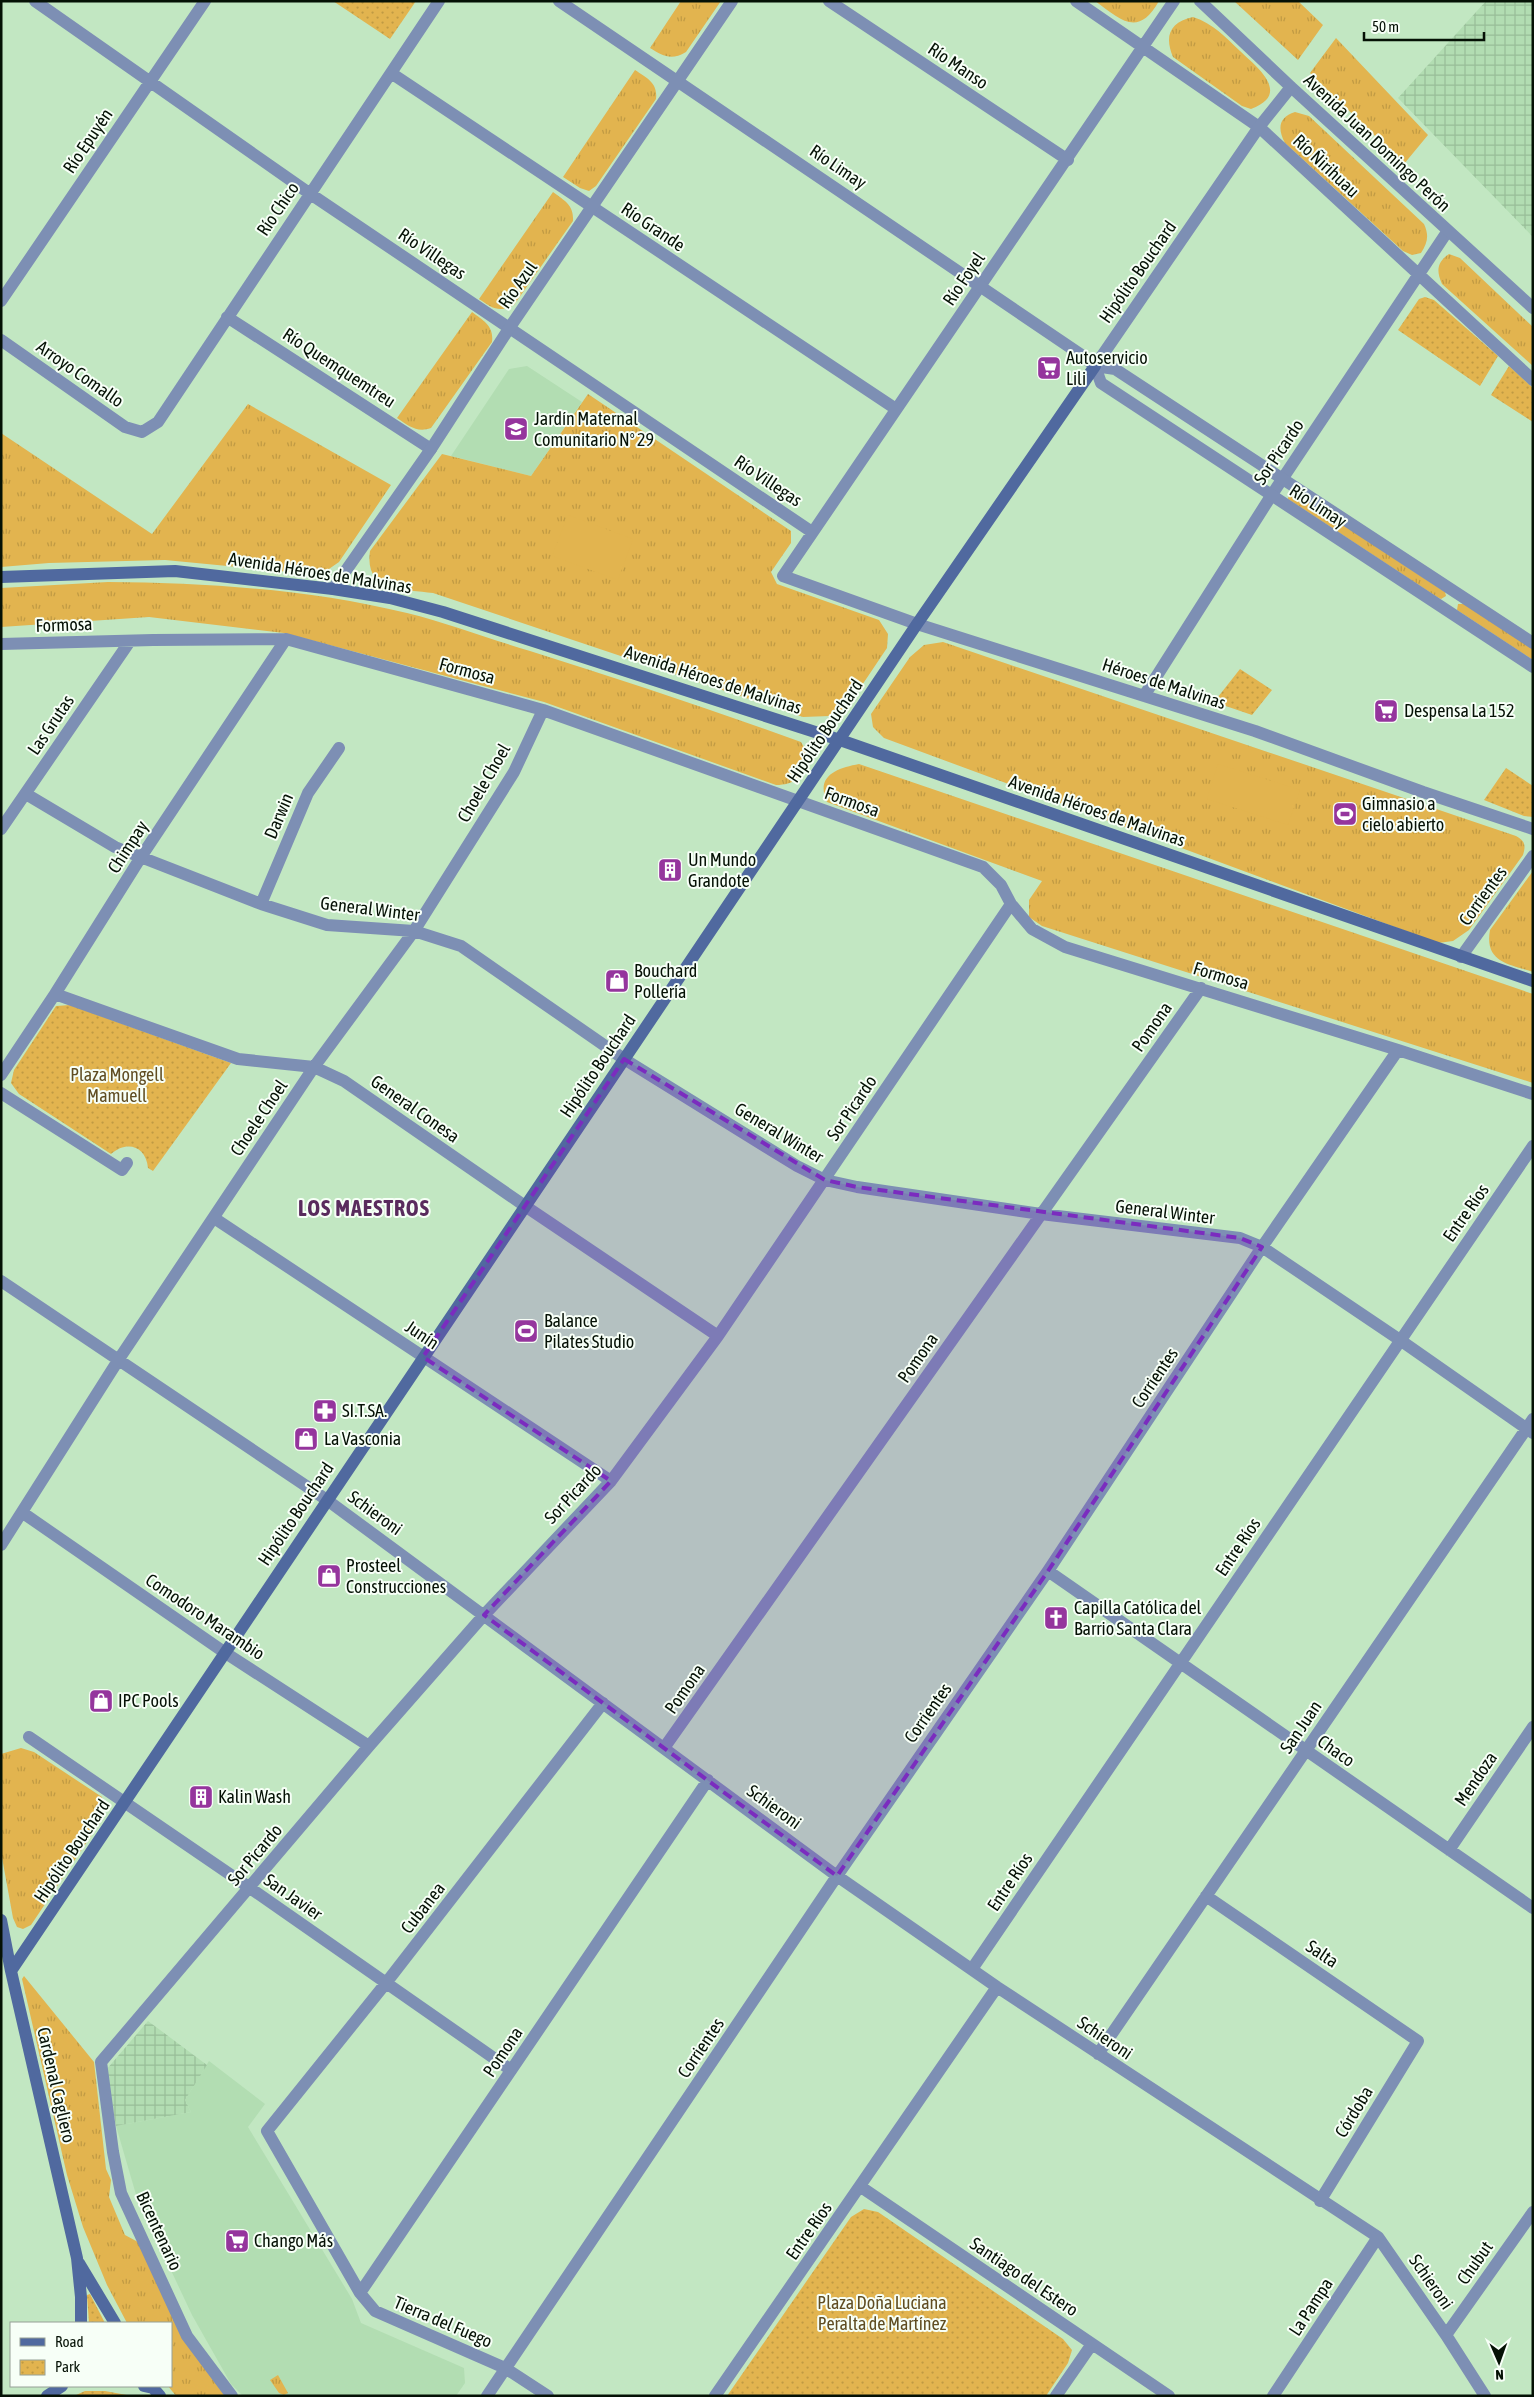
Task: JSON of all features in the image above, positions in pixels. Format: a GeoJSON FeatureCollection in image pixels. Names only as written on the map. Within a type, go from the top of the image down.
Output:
{"type":"FeatureCollection","features":[{"type":"Feature","properties":{"kind":"main road","name":"Hipólito Bouchard"},"geometry":{"type":"LineString","coordinates":[[11,1971],[126,1803],[224,1652],[917,624],[1095,366]]}},
{"type":"Feature","properties":{"kind":"main road","name":"Avenida Héroes de Malvinas"},"geometry":{"type":"LineString","coordinates":[[1,577],[176,571],[333,589],[390,598],[443,612],[840,740],[1533,981]]}},
{"type":"Feature","properties":{"kind":"main road","name":"Cardenal Cagliero"},"geometry":{"type":"LineString","coordinates":[[1,1920],[77,2258],[81,2297],[81,2322]]}},
{"type":"Feature","properties":{"kind":"main road","name":"Cardenal Cagliero"},"geometry":{"type":"LineString","coordinates":[[77,2258],[114,2322]]}},
{"type":"Feature","properties":{"kind":"main road"},"geometry":{"type":"LineString","coordinates":[[49,2395],[61,2387]]}},
{"type":"Feature","properties":{"kind":"street","name":"Río Villegas"},"geometry":{"type":"LineString","coordinates":[[36,1],[310,193],[812,532]]}},
{"type":"Feature","properties":{"kind":"street","name":"Río Epuyén"},"geometry":{"type":"LineString","coordinates":[[1,301],[204,1]]}},
{"type":"Feature","properties":{"kind":"street","name":"Río Chico"},"geometry":{"type":"LineString","coordinates":[[142,432],[158,422],[439,1]]}},
{"type":"Feature","properties":{"kind":"street","name":"Río Limay"},"geometry":{"type":"LineString","coordinates":[[559,1],[678,80],[1095,366],[1115,369],[1533,643]]}},
{"type":"Feature","properties":{"kind":"street","name":"Río Azul"},"geometry":{"type":"LineString","coordinates":[[333,589],[431,449],[510,327],[593,208],[732,1]]}},
{"type":"Feature","properties":{"kind":"street","name":"Río Manso"},"geometry":{"type":"LineString","coordinates":[[829,1],[1068,160]]}},
{"type":"Feature","properties":{"kind":"street","name":"Río Ñirihuau"},"geometry":{"type":"LineString","coordinates":[[1076,1],[1259,127],[1418,276],[1533,380]]}},
{"type":"Feature","properties":{"kind":"street","name":"Río Foyel"},"geometry":{"type":"LineString","coordinates":[[783,576],[1068,160],[1174,1]]}},
{"type":"Feature","properties":{"kind":"street","name":"Avenida Juan Domingo Perón"},"geometry":{"type":"LineString","coordinates":[[1200,1],[1290,88],[1533,308]]}},
{"type":"Feature","properties":{"kind":"street","name":"Río Grande"},"geometry":{"type":"LineString","coordinates":[[391,73],[896,409]]}},
{"type":"Feature","properties":{"kind":"street","name":"Hipólito Bouchard"},"geometry":{"type":"LineString","coordinates":[[1095,366],[1259,127],[1290,88]]}},
{"type":"Feature","properties":{"kind":"street","name":"Sor Picardo"},"geometry":{"type":"LineString","coordinates":[[1144,696],[1282,479],[1447,232]]}},
{"type":"Feature","properties":{"kind":"street","name":"Río Quemquemtreu"},"geometry":{"type":"LineString","coordinates":[[227,317],[431,449]]}},
{"type":"Feature","properties":{"kind":"street","name":"Arroyo Comallo"},"geometry":{"type":"LineString","coordinates":[[1,340],[125,427],[142,432]]}},
{"type":"Feature","properties":{"kind":"street","name":"Río Limay"},"geometry":{"type":"LineString","coordinates":[[1095,366],[1101,383],[1533,667]]}},
{"type":"Feature","properties":{"kind":"street","name":"Héroes de Malvinas"},"geometry":{"type":"LineString","coordinates":[[783,576],[917,624],[1255,731],[1423,792],[1533,829]]}},
{"type":"Feature","properties":{"kind":"street"},"geometry":{"type":"LineString","coordinates":[[1445,610],[1456,592]]}},
{"type":"Feature","properties":{"kind":"street","name":"Formosa"},"geometry":{"type":"LineString","coordinates":[[1,644],[286,639],[544,710],[983,867],[1001,885],[1011,904],[1032,930],[1065,947],[1202,988],[1533,1094]]}},
{"type":"Feature","properties":{"kind":"street","name":"Chimpay"},"geometry":{"type":"LineString","coordinates":[[1,1075],[55,994],[141,857],[286,639]]}},
{"type":"Feature","properties":{"kind":"street","name":"Las Grutas"},"geometry":{"type":"LineString","coordinates":[[3,823],[26,794],[130,641]]}},
{"type":"Feature","properties":{"kind":"street","name":"Choele Choel"},"geometry":{"type":"LineString","coordinates":[[1,1545],[119,1359],[314,1067],[414,931],[514,772],[544,710]]}},
{"type":"Feature","properties":{"kind":"street","name":"Darwin"},"geometry":{"type":"LineString","coordinates":[[261,904],[308,793],[339,748]]}},
{"type":"Feature","properties":{"kind":"street","name":"General Winter"},"geometry":{"type":"LineString","coordinates":[[26,794],[115,847],[261,904],[327,925],[414,931],[461,946],[624,1059],[797,1166],[825,1180],[857,1187],[1041,1214],[1240,1238],[1262,1247],[1530,1427]]}},
{"type":"Feature","properties":{"kind":"street","name":"Corrientes"},"geometry":{"type":"LineString","coordinates":[[1461,957],[1533,856]]}},
{"type":"Feature","properties":{"kind":"street","name":"Sor Picardo"},"geometry":{"type":"LineString","coordinates":[[101,2062],[369,1746],[484,1615],[611,1481],[718,1336],[1011,904]]}},
{"type":"Feature","properties":{"kind":"street","name":"Pomona"},"geometry":{"type":"LineString","coordinates":[[664,1748],[1202,988]]}},
{"type":"Feature","properties":{"kind":"street","name":"General Conesa"},"geometry":{"type":"LineString","coordinates":[[55,994],[238,1059],[314,1067],[344,1081],[718,1336]]}},
{"type":"Feature","properties":{"kind":"street","name":"Corrientes"},"geometry":{"type":"LineString","coordinates":[[487,2396],[505,2368],[520,2350],[837,1876],[1048,1571],[1262,1247],[1398,1050]]}},
{"type":"Feature","properties":{"kind":"street"},"geometry":{"type":"LineString","coordinates":[[1,1093],[122,1170],[127,1163]]}},
{"type":"Feature","properties":{"kind":"street","name":"Entre Ríos"},"geometry":{"type":"LineString","coordinates":[[972,1969],[1533,1146]]}},
{"type":"Feature","properties":{"kind":"street","name":"Junín"},"geometry":{"type":"LineString","coordinates":[[214,1218],[611,1481]]}},
{"type":"Feature","properties":{"kind":"street","name":"Schieroni"},"geometry":{"type":"LineString","coordinates":[[1,1281],[327,1500],[837,1876],[997,1987],[1320,2201],[1378,2237],[1446,2335],[1485,2396]]}},
{"type":"Feature","properties":{"kind":"street","name":"San Juan"},"geometry":{"type":"LineString","coordinates":[[1098,2054],[1530,1427]]}},
{"type":"Feature","properties":{"kind":"street","name":"Comodoro Marambio"},"geometry":{"type":"LineString","coordinates":[[23,1513],[224,1652],[369,1746]]}},
{"type":"Feature","properties":{"kind":"street","name":"Chaco"},"geometry":{"type":"LineString","coordinates":[[1048,1571],[1533,1908]]}},
{"type":"Feature","properties":{"kind":"street","name":"Cubanea"},"geometry":{"type":"LineString","coordinates":[[267,2131],[386,1983],[603,1703]]}},
{"type":"Feature","properties":{"kind":"street","name":"Mendoza"},"geometry":{"type":"LineString","coordinates":[[1449,1850],[1533,1727]]}},
{"type":"Feature","properties":{"kind":"street","name":"San Javier"},"geometry":{"type":"LineString","coordinates":[[29,1737],[511,2070]]}},
{"type":"Feature","properties":{"kind":"street","name":"Pomona"},"geometry":{"type":"LineString","coordinates":[[360,2293],[708,1780]]}},
{"type":"Feature","properties":{"kind":"street","name":"Salta"},"geometry":{"type":"LineString","coordinates":[[1206,1896],[1418,2041]]}},
{"type":"Feature","properties":{"kind":"street","name":"Entre Ríos"},"geometry":{"type":"LineString","coordinates":[[715,2396],[861,2188],[997,1987]]}},
{"type":"Feature","properties":{"kind":"street","name":"Córdoba"},"geometry":{"type":"LineString","coordinates":[[1320,2201],[1418,2041]]}},
{"type":"Feature","properties":{"kind":"street","name":"Bicentenario"},"geometry":{"type":"LineString","coordinates":[[101,2062],[113,2152],[122,2192],[187,2336],[232,2396]]}},
{"type":"Feature","properties":{"kind":"street","name":"Tierra del Fuego"},"geometry":{"type":"LineString","coordinates":[[267,2131],[360,2293],[375,2312],[505,2368],[548,2396]]}},
{"type":"Feature","properties":{"kind":"street","name":"Santiago del Estero"},"geometry":{"type":"LineString","coordinates":[[861,2188],[1169,2396]]}},
{"type":"Feature","properties":{"kind":"street","name":"Chubut"},"geometry":{"type":"LineString","coordinates":[[1446,2335],[1533,2212]]}},
{"type":"Feature","properties":{"kind":"street","name":"La Pampa"},"geometry":{"type":"LineString","coordinates":[[1274,2396],[1378,2237]]}},
{"type":"Feature","properties":{"kind":"street"},"geometry":{"type":"LineString","coordinates":[[1056,2396],[1092,2344]]}},
{"type":"Feature","properties":{"kind":"highlighted area"},"geometry":{"type":"Polygon","coordinates":[[[624,1059],[825,1180],[857,1187],[1240,1238],[1262,1247],[1048,1571],[837,1876],[484,1615],[611,1481],[423,1357],[624,1059]]]}},
{"type":"Feature","properties":{"kind":"shaded area"},"geometry":{"type":"Polygon","coordinates":[[[1486,1],[1533,1],[1533,237],[1398,98],[1486,1]]]}},
{"type":"Feature","properties":{"kind":"shaded area","name":"Jardín Maternal Comunitario N° 29"},"geometry":{"type":"Polygon","coordinates":[[[527,366],[582,402],[531,476],[451,456],[509,369],[527,366]]]}},
{"type":"Feature","properties":{"kind":"shaded area"},"geometry":{"type":"Polygon","coordinates":[[[148,2021],[207,2065],[185,2100],[191,2112],[116,2126],[106,2070],[148,2021]]]}},
{"type":"Feature","properties":{"kind":"shaded area","name":"Chango Más"},"geometry":{"type":"Polygon","coordinates":[[[209,2061],[265,2104],[248,2127],[352,2299],[361,2323],[464,2368],[465,2383],[456,2396],[243,2396],[231,2384],[192,2315],[137,2198],[116,2126],[191,2112],[185,2100],[209,2061]]]}},
{"type":"Feature","properties":{"kind":"green space"},"geometry":{"type":"Polygon","coordinates":[[[333,1],[416,1],[390,39],[333,1]]]}},
{"type":"Feature","properties":{"kind":"green space"},"geometry":{"type":"Polygon","coordinates":[[[681,1],[721,1],[686,52],[671,57],[650,48],[681,1]]]}},
{"type":"Feature","properties":{"kind":"green space"},"geometry":{"type":"Polygon","coordinates":[[[1095,1],[1159,1],[1144,19],[1129,22],[1121,19],[1095,1]]]}},
{"type":"Feature","properties":{"kind":"green space"},"geometry":{"type":"Polygon","coordinates":[[[1234,1],[1298,1],[1323,25],[1298,60],[1234,1]]]}},
{"type":"Feature","properties":{"kind":"green space"},"geometry":{"type":"Polygon","coordinates":[[[1193,17],[1207,23],[1218,31],[1262,72],[1270,88],[1269,96],[1263,103],[1251,109],[1242,106],[1173,57],[1169,43],[1171,31],[1179,22],[1193,17]]]}},
{"type":"Feature","properties":{"kind":"green space"},"geometry":{"type":"Polygon","coordinates":[[[1336,38],[1428,135],[1404,164],[1310,73],[1336,38]]]}},
{"type":"Feature","properties":{"kind":"green space"},"geometry":{"type":"Polygon","coordinates":[[[635,70],[647,78],[653,85],[656,99],[596,186],[589,191],[580,188],[563,177],[635,70]]]}},
{"type":"Feature","properties":{"kind":"green space"},"geometry":{"type":"Polygon","coordinates":[[[1295,112],[1309,116],[1424,224],[1427,238],[1421,253],[1412,255],[1403,251],[1285,143],[1282,138],[1281,124],[1286,117],[1295,112]]]}},
{"type":"Feature","properties":{"kind":"green space"},"geometry":{"type":"Polygon","coordinates":[[[553,192],[570,207],[573,221],[514,305],[500,309],[488,305],[479,299],[553,192]]]}},
{"type":"Feature","properties":{"kind":"green space"},"geometry":{"type":"Polygon","coordinates":[[[1449,254],[1460,258],[1533,327],[1533,366],[1442,284],[1438,271],[1442,260],[1449,254]]]}},
{"type":"Feature","properties":{"kind":"green space"},"geometry":{"type":"Polygon","coordinates":[[[1425,297],[1434,300],[1498,356],[1480,386],[1398,330],[1419,299],[1425,297]]]}},
{"type":"Feature","properties":{"kind":"green space"},"geometry":{"type":"Polygon","coordinates":[[[472,312],[490,328],[492,342],[431,428],[421,430],[409,426],[397,418],[472,312]]]}},
{"type":"Feature","properties":{"kind":"green space"},"geometry":{"type":"Polygon","coordinates":[[[1509,366],[1533,388],[1533,422],[1491,395],[1509,366]]]}},
{"type":"Feature","properties":{"kind":"green space"},"geometry":{"type":"Polygon","coordinates":[[[588,394],[791,531],[791,543],[771,572],[777,584],[879,620],[888,634],[887,648],[848,706],[830,716],[803,717],[433,593],[388,586],[379,581],[373,574],[370,564],[370,551],[442,454],[531,476],[588,394]]]}},
{"type":"Feature","properties":{"kind":"green space"},"geometry":{"type":"Polygon","coordinates":[[[248,404],[391,485],[339,562],[326,571],[310,574],[165,560],[49,563],[1,567],[1,433],[152,534],[248,404]]]}},
{"type":"Feature","properties":{"kind":"green space"},"geometry":{"type":"Polygon","coordinates":[[[1289,493],[1295,493],[1445,592],[1446,596],[1441,599],[1437,597],[1288,499],[1289,493]]]}},
{"type":"Feature","properties":{"kind":"green space"},"geometry":{"type":"Polygon","coordinates":[[[568,515],[633,539],[618,580],[552,556],[568,515]]]}},
{"type":"Feature","properties":{"kind":"green space"},"geometry":{"type":"Polygon","coordinates":[[[108,582],[184,584],[259,589],[333,598],[407,613],[632,684],[801,742],[808,754],[807,761],[799,777],[789,783],[776,785],[544,702],[284,633],[149,617],[1,627],[1,588],[108,582]]]}},
{"type":"Feature","properties":{"kind":"green space"},"geometry":{"type":"Polygon","coordinates":[[[1458,604],[1464,604],[1533,649],[1533,660],[1457,610],[1458,604]]]}},
{"type":"Feature","properties":{"kind":"green space"},"geometry":{"type":"Polygon","coordinates":[[[943,642],[1516,836],[1524,844],[1523,855],[1469,930],[1453,941],[1438,943],[884,738],[873,727],[871,714],[910,657],[924,645],[943,642]]]}},
{"type":"Feature","properties":{"kind":"green space"},"geometry":{"type":"Polygon","coordinates":[[[1240,669],[1272,690],[1252,715],[1214,702],[1240,669]]]}},
{"type":"Feature","properties":{"kind":"green space"},"geometry":{"type":"Polygon","coordinates":[[[859,764],[1533,994],[1533,1083],[1042,926],[1029,917],[1029,900],[1042,881],[827,802],[824,786],[830,775],[843,768],[859,764]]]}},
{"type":"Feature","properties":{"kind":"green space"},"geometry":{"type":"Polygon","coordinates":[[[1218,764],[1300,790],[1288,825],[1207,799],[1218,764]]]}},
{"type":"Feature","properties":{"kind":"green space"},"geometry":{"type":"Polygon","coordinates":[[[1506,768],[1533,786],[1533,817],[1524,816],[1484,800],[1506,768]]]}},
{"type":"Feature","properties":{"kind":"green space"},"geometry":{"type":"Polygon","coordinates":[[[1533,871],[1533,972],[1500,960],[1491,949],[1489,941],[1490,930],[1533,871]]]}},
{"type":"Feature","properties":{"kind":"green space","name":"Plaza Mongell Mamuell"},"geometry":{"type":"Polygon","coordinates":[[[70,1005],[231,1063],[153,1171],[148,1168],[144,1155],[140,1150],[129,1146],[123,1147],[111,1154],[19,1094],[11,1083],[14,1070],[56,1006],[70,1005]]]}},
{"type":"Feature","properties":{"kind":"green space"},"geometry":{"type":"Polygon","coordinates":[[[21,1748],[34,1752],[102,1797],[104,1807],[103,1818],[31,1925],[23,1929],[17,1927],[13,1918],[1,1852],[1,1754],[21,1748]]]}},
{"type":"Feature","properties":{"kind":"green space"},"geometry":{"type":"Polygon","coordinates":[[[24,1976],[94,2062],[106,2169],[111,2180],[109,2197],[125,2235],[138,2242],[225,2396],[176,2396],[169,2387],[172,2387],[172,2322],[126,2322],[107,2285],[83,2227],[67,2175],[22,1979],[24,1976]]]}},
{"type":"Feature","properties":{"kind":"green space","name":"Plaza Doña Luciana Peralta de Martínez"},"geometry":{"type":"Polygon","coordinates":[[[864,2209],[878,2212],[1063,2339],[1072,2350],[1068,2363],[1046,2396],[727,2396],[851,2217],[864,2209]]]}},
{"type":"Feature","properties":{"kind":"green space"},"geometry":{"type":"Polygon","coordinates":[[[90,2294],[104,2322],[89,2322],[87,2295],[90,2294]]]}},
{"type":"Feature","properties":{"kind":"green space"},"geometry":{"type":"Polygon","coordinates":[[[278,2375],[288,2393],[284,2395],[279,2393],[270,2380],[278,2375]]]}},
{"type":"Feature","properties":{"kind":"green space"},"geometry":{"type":"Polygon","coordinates":[[[85,2391],[105,2391],[132,2396],[74,2396],[85,2391]]]}},
{"type":"Feature","properties":{"kind":"place","name":"Autoservicio Lili"},"geometry":{"type":"Point","coordinates":[1049,368]}},
{"type":"Feature","properties":{"kind":"place","name":"Jardín Maternal Comunitario N° 29"},"geometry":{"type":"Point","coordinates":[516,429]}},
{"type":"Feature","properties":{"kind":"place","name":"Despensa La 152"},"geometry":{"type":"Point","coordinates":[1386,711]}},
{"type":"Feature","properties":{"kind":"place","name":"Gimnasio a cielo abierto"},"geometry":{"type":"Point","coordinates":[1345,814]}},
{"type":"Feature","properties":{"kind":"place","name":"Un Mundo Grandote"},"geometry":{"type":"Point","coordinates":[670,870]}},
{"type":"Feature","properties":{"kind":"place","name":"Bouchard Pollería"},"geometry":{"type":"Point","coordinates":[617,981]}},
{"type":"Feature","properties":{"kind":"place","name":"Balance Pilates Studio"},"geometry":{"type":"Point","coordinates":[526,1331]}},
{"type":"Feature","properties":{"kind":"place","name":"SI.T.SA."},"geometry":{"type":"Point","coordinates":[325,1411]}},
{"type":"Feature","properties":{"kind":"place","name":"La Vasconia"},"geometry":{"type":"Point","coordinates":[306,1439]}},
{"type":"Feature","properties":{"kind":"place","name":"Prosteel Construcciones"},"geometry":{"type":"Point","coordinates":[329,1576]}},
{"type":"Feature","properties":{"kind":"place","name":"Capilla Católica del Barrio Santa Clara"},"geometry":{"type":"Point","coordinates":[1056,1618]}},
{"type":"Feature","properties":{"kind":"place","name":"IPC Pools"},"geometry":{"type":"Point","coordinates":[101,1701]}},
{"type":"Feature","properties":{"kind":"place","name":"Kalin Wash"},"geometry":{"type":"Point","coordinates":[201,1797]}},
{"type":"Feature","properties":{"kind":"place","name":"Chango Más"},"geometry":{"type":"Point","coordinates":[237,2241]}},
{"type":"Feature","properties":{"kind":"district","name":"LOS MAESTROS"},"geometry":{"type":"Point","coordinates":[364,1208]}}]}
